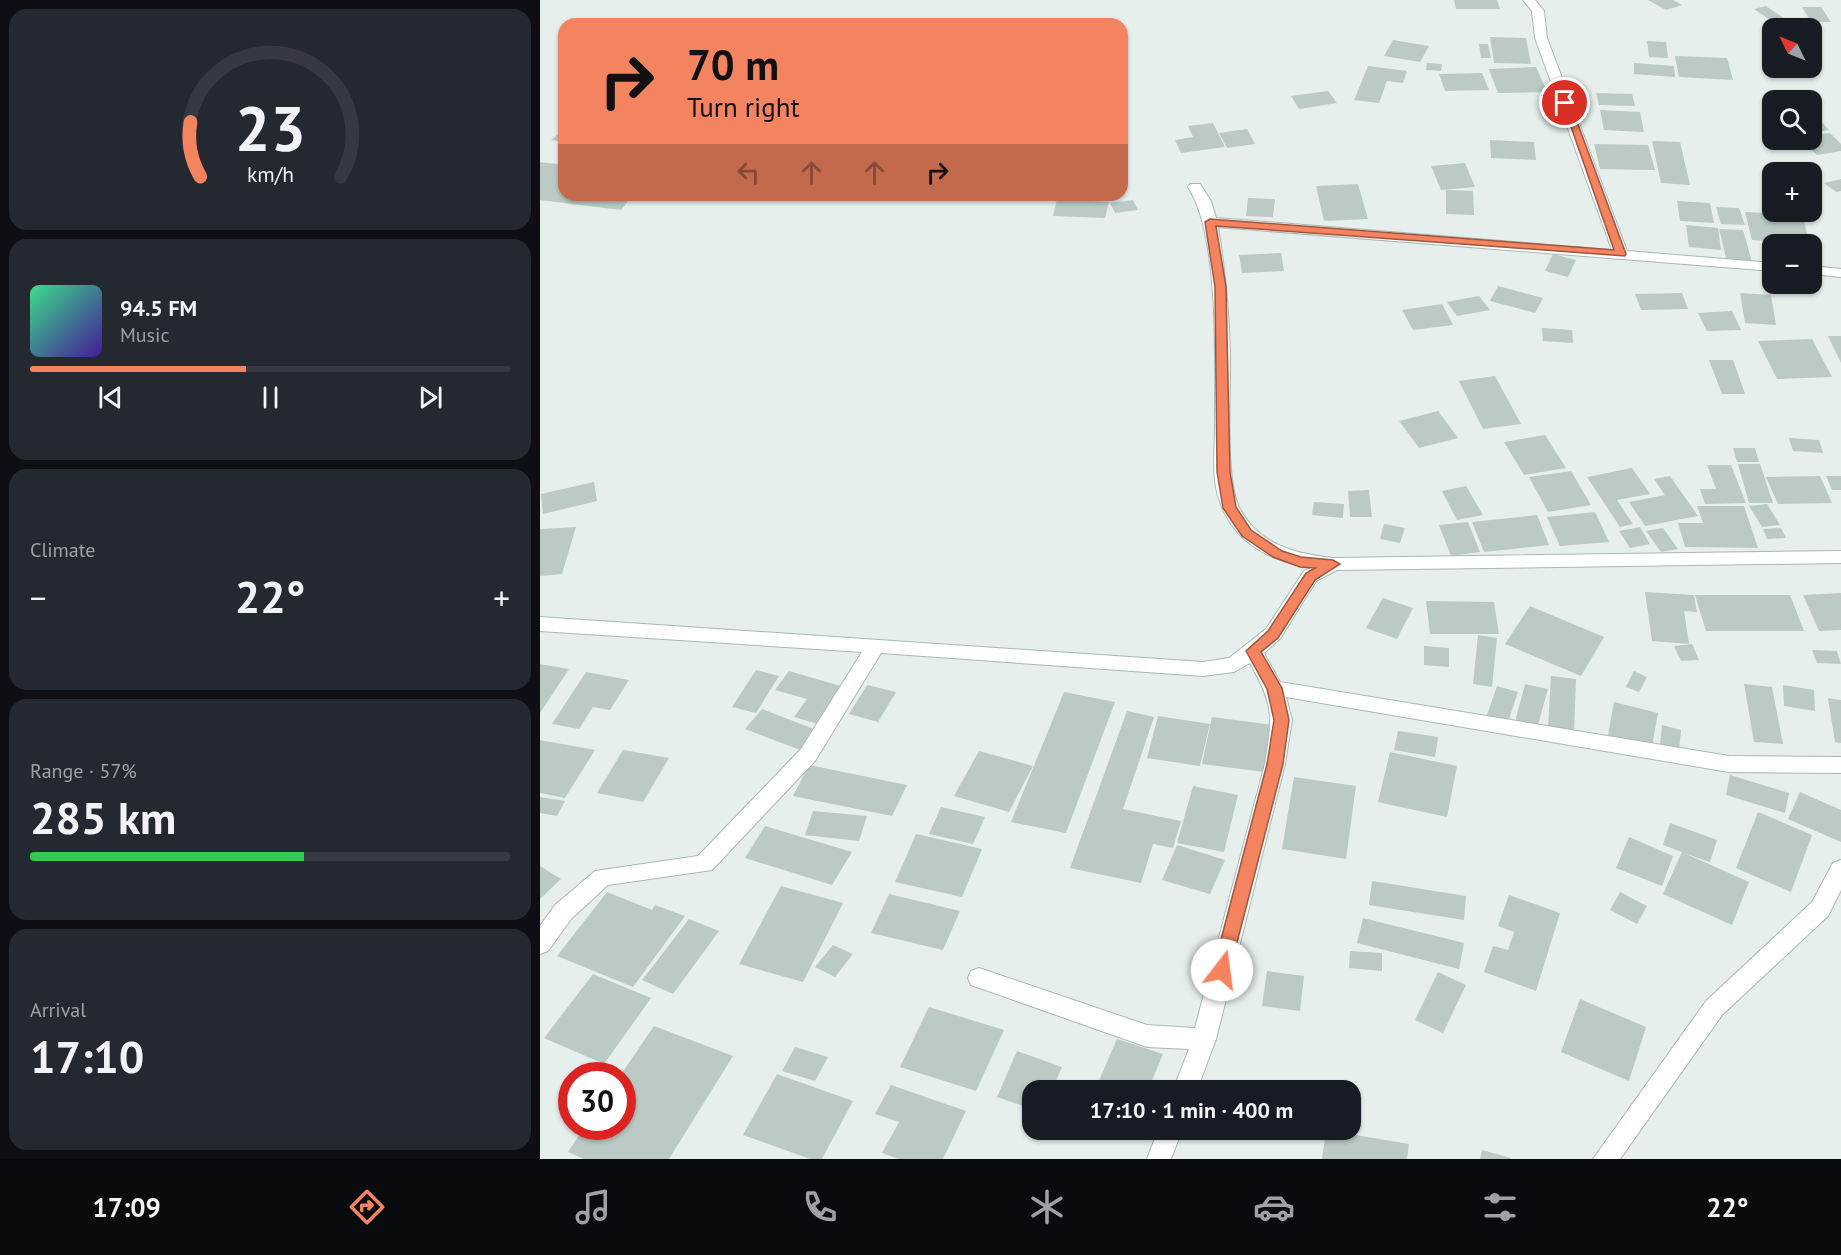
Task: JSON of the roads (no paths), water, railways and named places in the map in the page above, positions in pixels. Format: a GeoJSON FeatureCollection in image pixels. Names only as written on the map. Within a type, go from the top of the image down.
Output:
{"type":"FeatureCollection","features":[{"type":"Feature","properties":{"kind":"street"},"geometry":{"type":"LineString","coordinates":[[1529,0],[1538,12],[1541,38],[1621,254]]}},
{"type":"Feature","properties":{"kind":"street"},"geometry":{"type":"LineString","coordinates":[[1195,187],[1207,204],[1221,287],[1224,472],[1230,508],[1247,533],[1278,554],[1300,562],[1333,564],[1841,557]]}},
{"type":"Feature","properties":{"kind":"street"},"geometry":{"type":"LineString","coordinates":[[1210,222],[1762,266]]}},
{"type":"Feature","properties":{"kind":"street"},"geometry":{"type":"LineString","coordinates":[[1822,271],[1841,273]]}},
{"type":"Feature","properties":{"kind":"street"},"geometry":{"type":"LineString","coordinates":[[540,624],[876,645],[1203,669],[1234,665],[1253,651],[1273,634],[1310,576],[1333,564]]}},
{"type":"Feature","properties":{"kind":"street"},"geometry":{"type":"LineString","coordinates":[[540,944],[562,912],[603,877],[704,864],[808,755],[876,645]]}},
{"type":"Feature","properties":{"kind":"street"},"geometry":{"type":"LineString","coordinates":[[1189,1080],[1204,1039],[1275,764],[1282,720],[1274,688],[1253,651]]}},
{"type":"Feature","properties":{"kind":"street"},"geometry":{"type":"LineString","coordinates":[[1274,688],[1728,764],[1841,765]]}},
{"type":"Feature","properties":{"kind":"street"},"geometry":{"type":"LineString","coordinates":[[1605,1159],[1714,1008],[1820,909],[1841,869]]}},
{"type":"Feature","properties":{"kind":"street"},"geometry":{"type":"LineString","coordinates":[[979,978],[1147,1036],[1204,1039]]}},
{"type":"Feature","properties":{"kind":"street"},"geometry":{"type":"LineString","coordinates":[[1159,1159],[1166,1140]]}}]}
